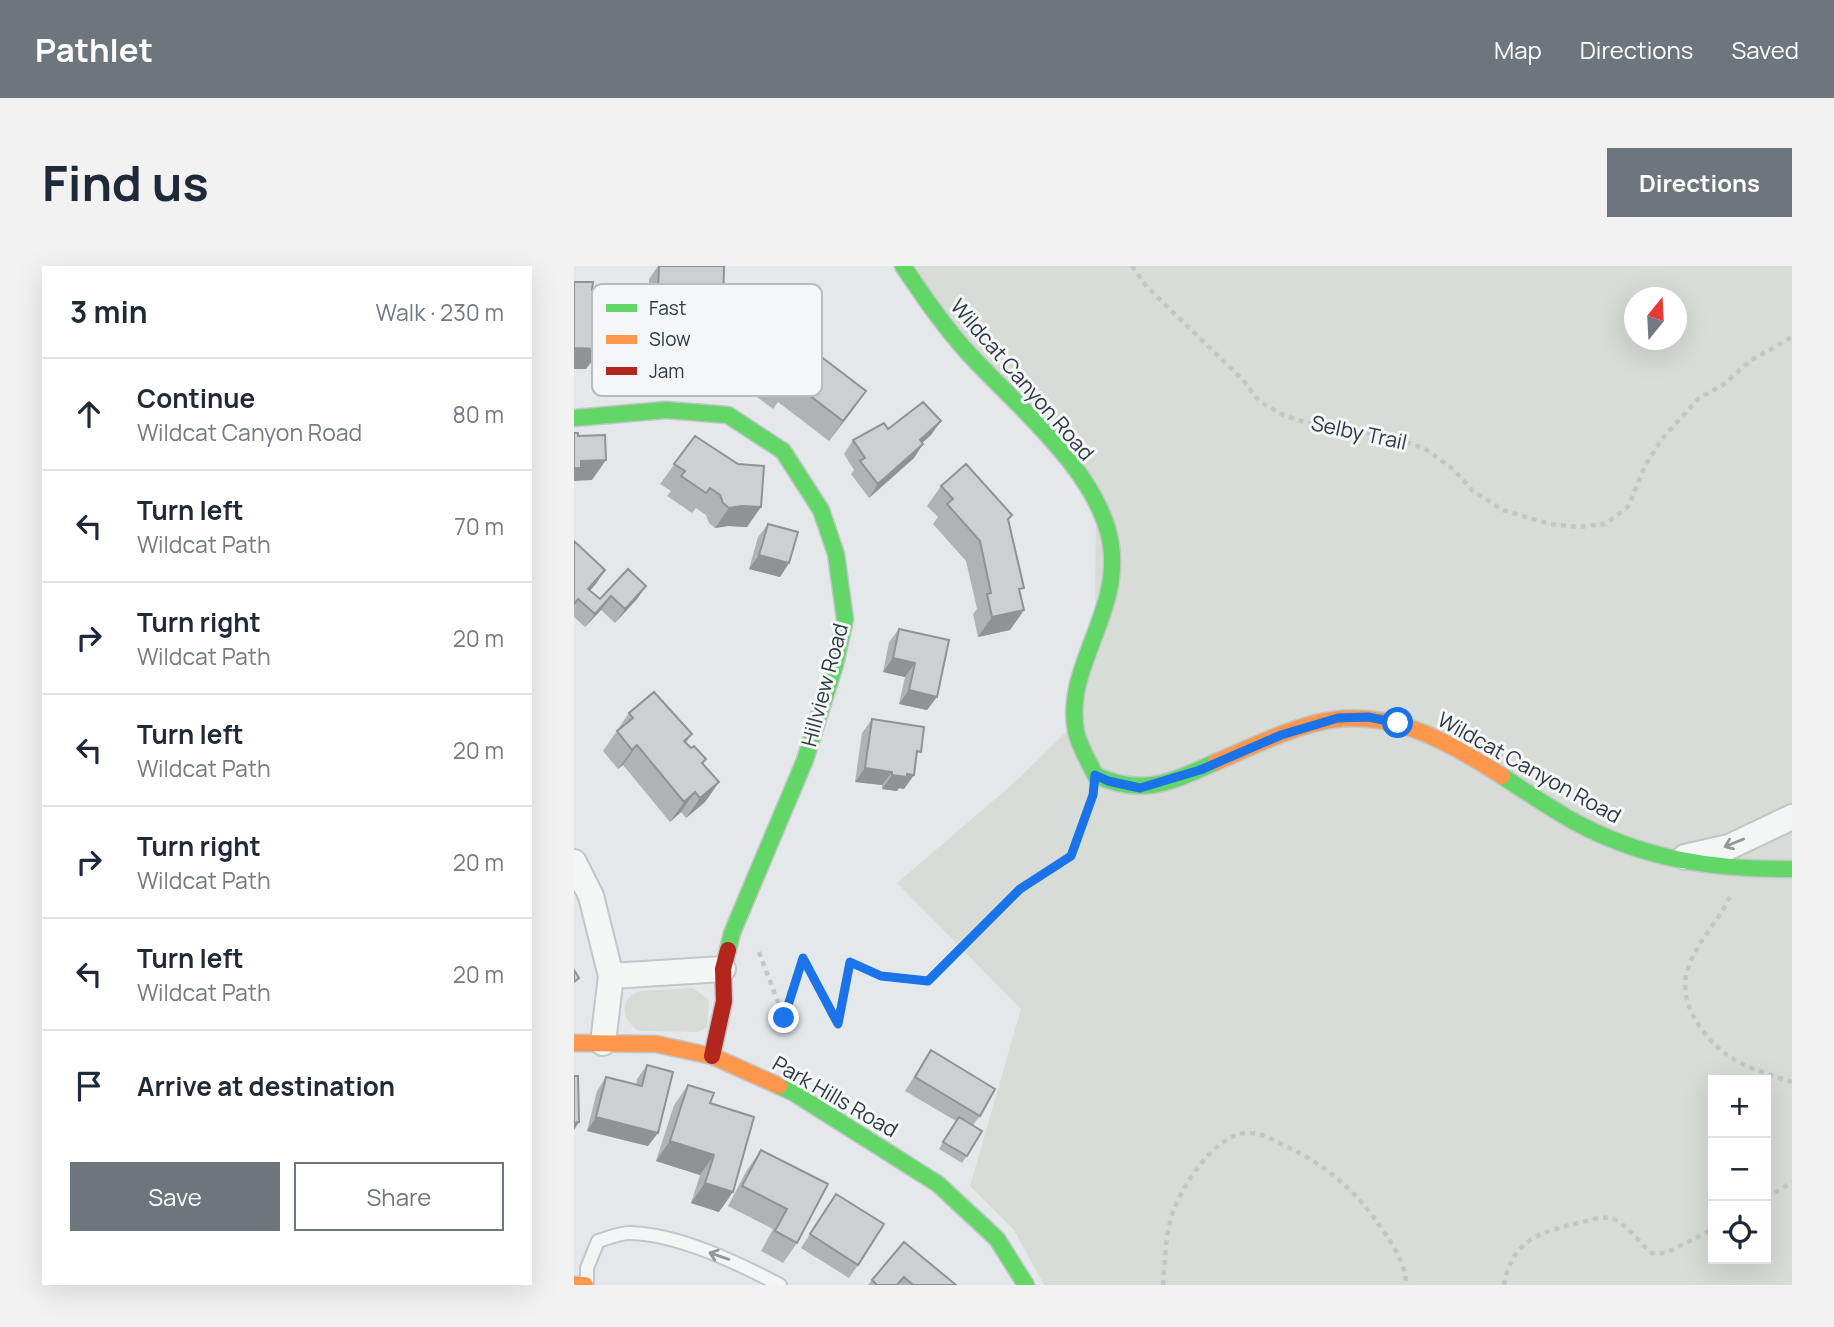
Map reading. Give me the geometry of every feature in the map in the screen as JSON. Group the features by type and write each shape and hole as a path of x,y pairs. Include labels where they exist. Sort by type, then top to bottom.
{"street":[{"name":"Wildcat Canyon Road","path":"902,266 933,311 968,353 1071,463 1096,501 1111,542 1110,588 1099,626 1080,673 1075,703 1076,731 1095,775 1108,781 1140,788 1200,770 1281,735 1338,718 1368,717 1398,723 1436,738 1599,835 1673,860 1743,870 1792,869"},
{"name":"Hillview Road","path":"574,418 666,410 728,415 783,452 821,510 836,554 845,619 835,665 805,760 732,933 723,969 723,1002 712,1056"},
{"path":"1673,860 1728,846 1792,817"},
{"path":"574,862 591,895 611,976 603,1043"},
{"path":"611,976 723,969"},
{"name":"Park Hills Road","path":"574,1043 656,1044 712,1056 794,1093 938,1184 997,1239 1026,1285"},
{"path":"574,1285 586,1285"}],"lane":[{"path":"586,1285 587,1268 598,1241 628,1233 674,1241 739,1263 780,1285"}],"path":[{"name":"Selby Trail","path":"1132,266 1147,287 1242,380 1259,401 1283,415 1313,425 1382,435 1424,448 1453,469 1473,491 1503,510 1550,524 1578,527 1605,524 1628,507 1645,466 1661,440 1699,398 1723,385 1750,361 1792,337"},
{"path":"752,962 759,952 784,1018 803,958 838,1024 850,962 881,976 928,981 1020,889 1071,856 1093,795 1095,775"},
{"path":"1743,870 1725,908 1698,949 1687,972 1685,990 1690,1010 1713,1042 1729,1056 1792,1082"},
{"path":"1163,1285 1168,1234 1174,1211 1185,1189 1219,1143 1244,1133 1258,1133 1297,1151 1338,1177 1350,1188 1366,1205 1400,1257 1406,1285"},
{"path":"1771,1195 1792,1182"},
{"path":"1504,1285 1512,1258 1533,1236 1598,1218 1607,1216 1620,1222 1652,1254 1666,1253 1708,1232"}],"shaded area":[{"path":"903,266 1792,266 1792,1285 1044,1285 1014,1230 970,1186 1021,1009 897,883 1016,781 1069,729 1095,637 1096,500"},
{"path":"693,988 709,1000 707,1027 698,1032 639,1031 625,1015 628,999 640,991"}],"building":[{"path":"659,266 724,266 724,284 658,284"},
{"path":"574,282 593,282 592,349 574,348"},
{"path":"822,357 866,391 843,421 810,396 822,396"},
{"path":"923,402 941,421 920,440 923,444 878,484 860,461 865,458 853,440 884,423 888,429"},
{"path":"574,433 578,433 578,436 605,435 606,460 581,461 581,468 574,468"},
{"path":"695,436 738,464 764,466 761,507 729,508 720,495 710,488 706,493 681,476 685,471 674,464"},
{"path":"966,464 1012,515 1008,519 1024,588 1019,589 1024,610 992,617 987,594 991,593 980,541 947,504 953,499 941,486"},
{"path":"768,524 798,532 789,563 759,555"},
{"path":"574,541 605,570 588,589 600,599 628,569 646,586 625,609 611,596 595,614 578,599 574,604"},
{"path":"899,629 949,640 937,697 909,690 915,663 893,658"},
{"path":"654,692 692,734 684,741 691,748 694,746 706,759 702,763 719,782 700,798 695,792 684,802 637,745 632,750 617,731 633,718 629,713"},
{"path":"872,719 924,727 921,752 917,751 914,775 892,775 892,772 865,768"},
{"path":"931,1050 995,1089 980,1116 915,1077"},
{"path":"647,1065 673,1072 658,1133 596,1117 606,1077 642,1086"},
{"path":"574,1076 578,1076 579,1122 574,1123"},
{"path":"688,1085 714,1093 710,1103 754,1117 733,1192 705,1183 714,1155 670,1141"},
{"path":"959,1117 982,1131 967,1156 943,1142"},
{"path":"761,1150 828,1184 797,1243 775,1231 787,1209 742,1186"},
{"path":"836,1194 884,1224 858,1265 810,1234"},
{"path":"904,1242 956,1285 913,1285 904,1277 897,1285 877,1285 872,1280"}],"traffic: fast":[{"path":"903,266 961,345 1033,419 1074,467 1104,519 1111,545 1112,570 1108,594 1084,663 1074,708 1077,737 1095,775 1112,782 1143,786 1171,781 1216,762"},
{"path":"574,418 666,410 728,415 783,451 821,510 836,554 845,619 835,665 805,760 732,933 728,950"},
{"path":"1502,776 1575,822 1627,845 1680,860 1707,864 1792,869"},
{"path":"779,1086 938,1184 997,1239 1026,1285"}],"traffic: slow":[{"path":"1216,762 1316,723 1366,719 1414,729 1459,750 1502,776"},
{"path":"574,1043 656,1044 712,1056 779,1086"},
{"path":"574,1285 585,1285"}],"traffic: jam":[{"path":"712,1056 724,1001 723,969 728,950"}],"route":[{"path":"784,1018 803,958 838,1024 850,962 881,976 928,981 1020,889 1071,856 1093,795 1095,775 1108,781 1140,788 1200,770 1281,735 1338,718 1368,717 1398,723"}]}
